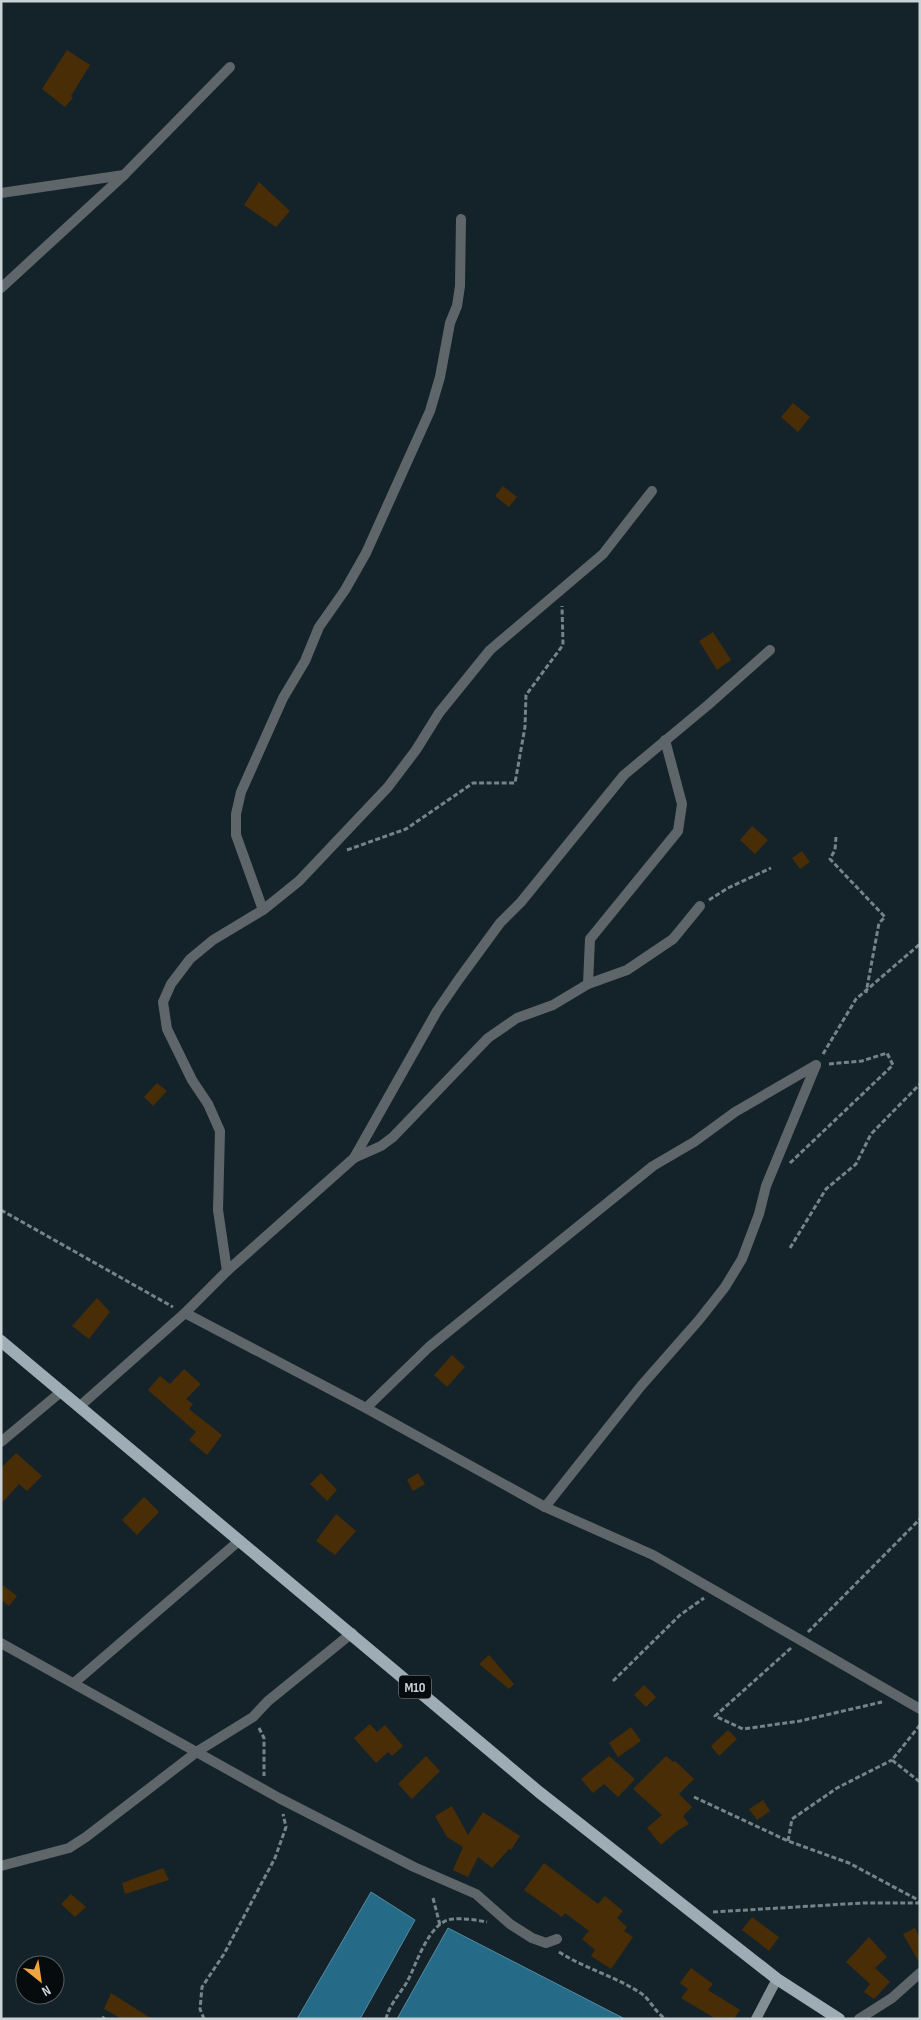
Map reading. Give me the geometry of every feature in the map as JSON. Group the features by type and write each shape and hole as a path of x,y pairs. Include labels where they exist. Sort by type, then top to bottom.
{"main road":[{"name":"M10","path":"1,1342 80,1406 540,1792 692,1914 777,1979 839,2019"},
{"path":"756,2019 777,1979"}],"street":[{"path":"1,288 124,175 230,66"},
{"path":"1,193 124,175"},
{"path":"263,910 236,836 236,814 241,792 283,698 305,661 320,627 345,590 366,553 430,411 440,377 450,323 457,306 460,286 461,219"},
{"path":"227,1271 218,1210 220,1131 208,1104 192,1080 167,1029 163,1002 171,984 190,959 213,940 263,910 299,881 388,787 416,750 439,713 490,650 603,554 652,491"},
{"path":"354,1158 438,1011 500,923 521,902 624,775 770,650"},
{"path":"588,984 590,939 678,831 682,804 665,740"},
{"path":"80,1406 185,1313 227,1271 354,1158 381,1146 393,1137 488,1038 517,1018 553,1004 588,984 627,970 673,939 700,906"},
{"path":"366,1408 429,1347 653,1166 694,1142 735,1112 816,1065"},
{"path":"545,1507 640,1386 700,1320 742,1259 759,1214 766,1186 816,1065"},
{"path":"185,1313 366,1408 545,1507 652,1555 920,1710"},
{"path":"1,1442 62,1391"},
{"path":"74,1683 240,1540"},
{"path":"1,1866 69,1848 198,1751 253,1717 268,1701 352,1634"},
{"path":"1,1643 198,1751 270,1793 414,1866 476,1894 510,1924 546,1944 557,1939"},
{"path":"859,2019 892,1998 920,1973"}],"path":[{"path":"345,850 406,829 473,783 515,783 525,727 526,695 563,645 561,589"},
{"path":"836,837 835,850 830,859 885,917 879,923 866,993"},
{"path":"700,906 728,888 770,868"},
{"path":"816,1065 856,1000 920,944"},
{"path":"787,1166 893,1065 887,1053 862,1062 816,1065"},
{"path":"790,1248 826,1189 856,1164 871,1134 920,1084"},
{"path":"1,1210 185,1313"},
{"path":"900,1698 800,1721 743,1729 715,1716 800,1640 920,1519"},
{"path":"613,1681 680,1615 715,1590"},
{"path":"204,2019 200,2009 202,1987 224,1954 283,1840 286,1827 282,1809 270,1793 263,1774 264,1738 253,1717"},
{"path":"788,1842 792,1819 837,1788 892,1760 920,1725"},
{"path":"892,1760 920,1782"},
{"path":"694,1797 788,1842 849,1863 920,1902"},
{"path":"433,1898 440,1926"},
{"path":"692,1914 833,1904 920,1902"},
{"path":"386,2019 398,1994 407,1982 420,1951 440,1926 451,1919 510,1924"},
{"path":"546,1944 576,1964 638,1991 647,1998 653,2009 666,2019"}],"water":[{"path":"371,1892 415,1920 360,2019 297,2019"},
{"path":"448,1928 625,2019 397,2019"}],"building":[{"path":"67,50 90,65 71,96 73,98 65,107 42,89"},
{"path":"259,182 290,211 276,227 244,205"},
{"path":"793,403 810,417 798,432 781,417"},
{"path":"503,486 517,497 509,507 495,496"},
{"path":"713,632 731,660 717,670 699,641"},
{"path":"752,826 768,840 755,854 740,840"},
{"path":"802,851 810,862 800,869 792,858"},
{"path":"157,1083 167,1091 153,1106 144,1097"},
{"path":"97,1298 110,1312 89,1339 72,1326"},
{"path":"452,1355 465,1367 447,1387 434,1375"},
{"path":"184,1369 201,1384 186,1399 193,1404 189,1409 222,1435 207,1455 189,1440 196,1432 148,1390 160,1376 170,1384"},
{"path":"16,1453 42,1476 27,1491 19,1484 1,1504 1,1468"},
{"path":"321,1473 337,1490 327,1501 310,1484"},
{"path":"418,1473 425,1484 413,1491 407,1480"},
{"path":"144,1497 159,1512 137,1535 122,1520"},
{"path":"336,1514 356,1531 335,1555 316,1541"},
{"path":"1,1584 17,1596 9,1606 1,1600"},
{"path":"489,1655 514,1684 509,1689 479,1664"},
{"path":"644,1685 656,1697 646,1707 634,1695"},
{"path":"370,1724 377,1732 385,1725 403,1746 392,1756 388,1752 376,1763 354,1738"},
{"path":"631,1727 641,1741 618,1757 609,1743"},
{"path":"728,1730 737,1739 719,1756 711,1746"},
{"path":"426,1756 440,1771 412,1799 398,1784"},
{"path":"609,1756 635,1779 618,1797 604,1784 593,1793 581,1779"},
{"path":"666,1756 673,1762 675,1761 694,1779 679,1794 692,1807 683,1816 689,1824 677,1831 661,1845 647,1828 662,1815 633,1789"},
{"path":"763,1800 770,1811 757,1820 749,1809"},
{"path":"452,1806 468,1835 483,1812 520,1836 511,1850 509,1849 492,1868 478,1857 468,1877 453,1870 463,1847 447,1837 435,1816"},
{"path":"544,1863 598,1904 605,1896 623,1911 617,1918 627,1927 624,1931 633,1937 611,1969 591,1956 595,1950 582,1939 589,1931 565,1913 562,1917 524,1890"},
{"path":"163,1868 169,1880 125,1894 122,1883"},
{"path":"71,1894 86,1907 75,1917 61,1904"},
{"path":"752,1917 779,1937 769,1951 742,1930"},
{"path":"915,1928 920,1938 920,1964 903,1934"},
{"path":"869,1937 887,1957 875,1968 890,1982 874,1999 864,1992 870,1984 846,1962"},
{"path":"691,1968 713,1984 708,1990 740,2010 734,2019 716,2019 681,1998 688,1989 680,1983"},
{"path":"111,1993 152,2019 122,2019 104,2009"}]}
